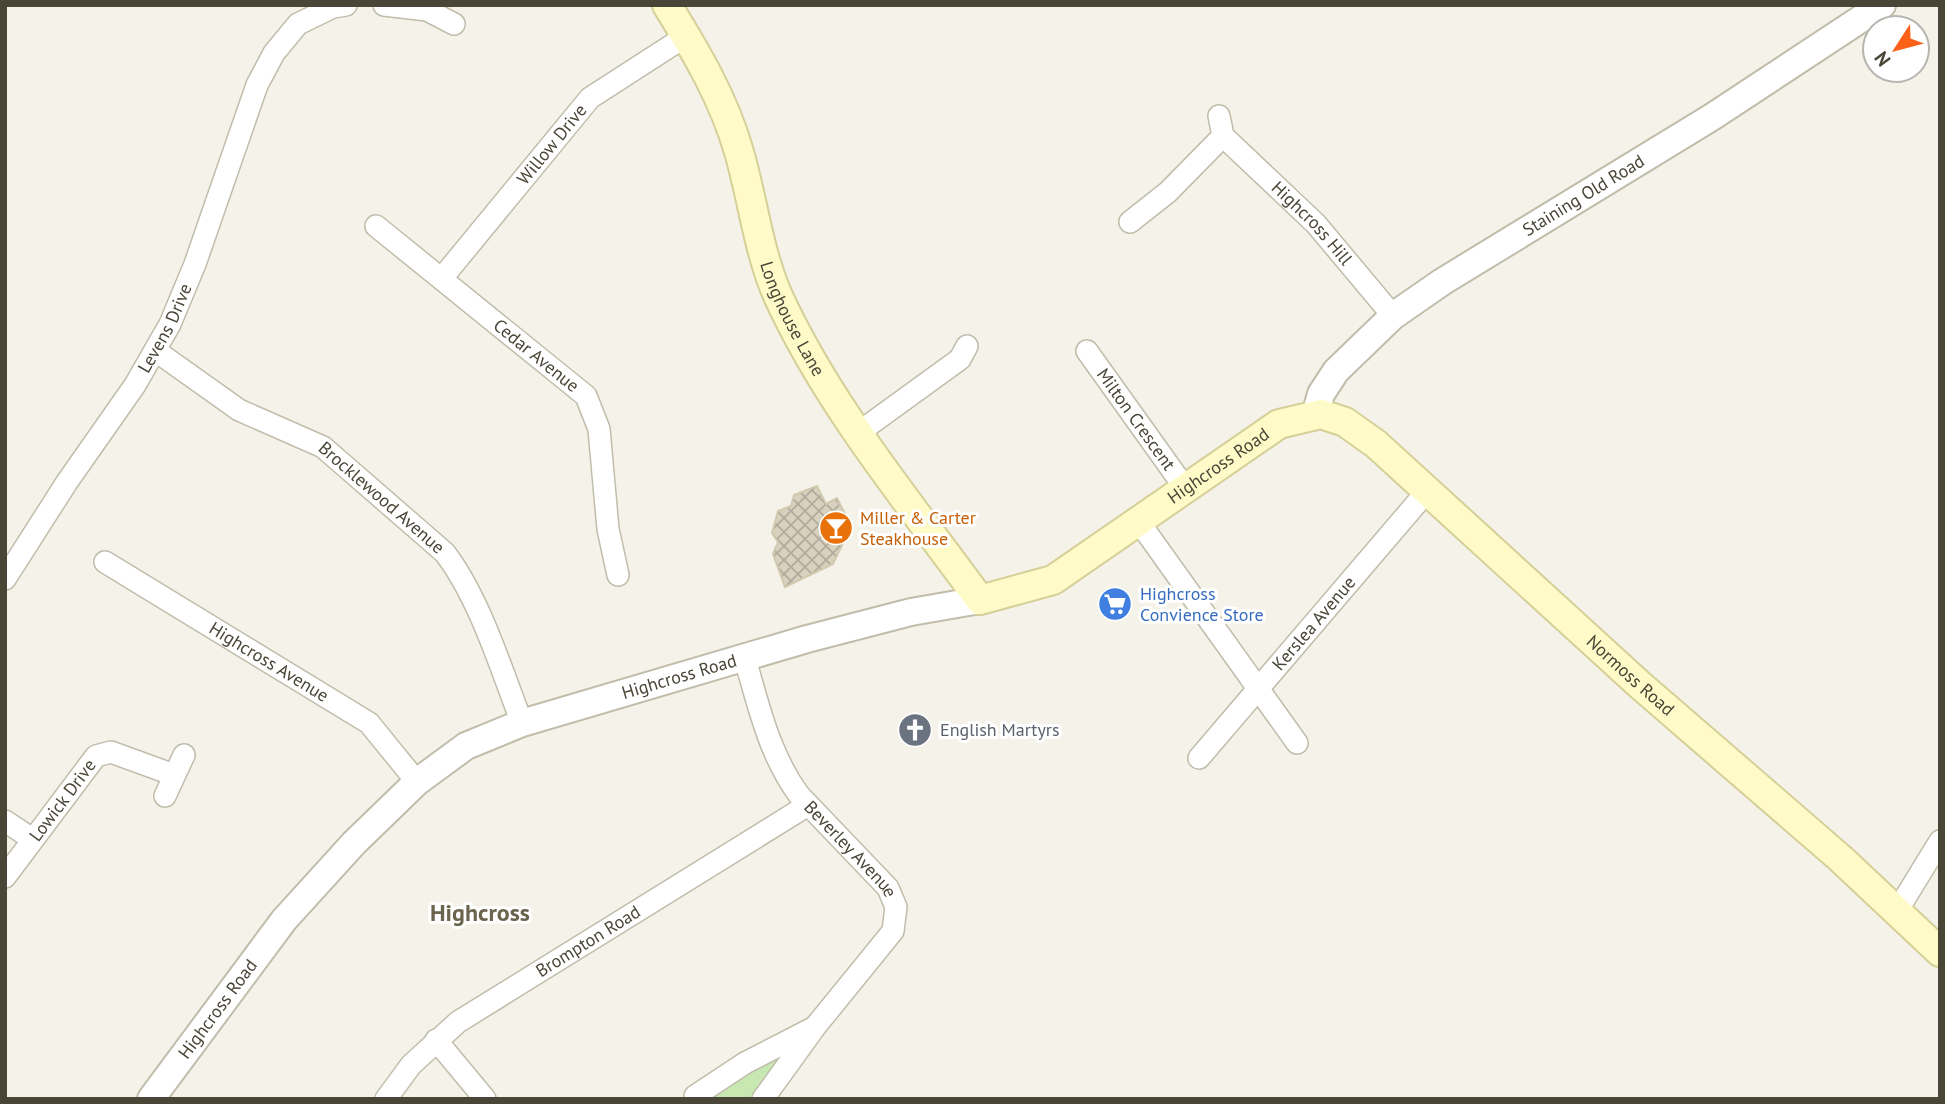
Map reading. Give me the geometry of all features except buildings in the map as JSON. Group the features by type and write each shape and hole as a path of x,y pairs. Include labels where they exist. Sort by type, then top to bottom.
{"main road":[{"name":"Longhouse Lane","path":"667,5 725,111 742,164 765,260 777,294 810,355 858,433 980,600"},
{"name":"Highcross Road","path":"980,600 1053,580 1279,424 1315,415"},
{"name":"Normoss Road","path":"1315,415 1332,417 1359,430 1429,490 1640,685 1787,811 1940,952"}],"street":[{"name":"Levens Drive","path":"5,579 156,351 187,284 257,85 274,53 298,24 346,5"},
{"path":"384,5 427,10 454,24"},
{"name":"Staining Old Road","path":"1315,415 1321,394 1336,371 1393,316 1442,282 1713,117 1882,5"},
{"name":"Willow Drive","path":"442,278 590,98 686,36"},
{"name":"Highcross Hill","path":"1130,222 1168,192 1221,126 1316,225 1393,316"},
{"name":"Cedar Avenue","path":"376,226 586,396 599,429 608,529 618,575"},
{"path":"858,433 960,359 967,346"},
{"name":"Brocklewood Avenue","path":"156,351 239,410 323,447 444,553 453,564 487,635 522,723"},
{"name":"Milton Crescent","path":"1087,351 1185,488"},
{"name":"Kerslea Avenue","path":"1199,758 1429,490"},
{"path":"1139,522 1257,691 1297,743"},
{"name":"Highcross Avenue","path":"105,562 369,723 417,782"},
{"name":"Highcross Road","path":"151,1099 284,920 354,843 417,782 466,746 522,723 745,659 911,612 980,600"},
{"name":"Beverley Avenue","path":"745,659 773,752 786,778 808,805 888,888 896,907 893,931 815,1027 763,1099"},
{"name":"Lowick Drive","path":"5,877 96,756 111,752 174,775"},
{"path":"165,796 184,755"},
{"name":"Brompton Road","path":"386,1099 411,1065 436,1040 470,1015 808,805"},
{"path":"5,821 32,839"},
{"path":"1897,911 1940,841"},
{"name":"Beverley Avenue","path":"694,1098 787,1039 815,1027"},
{"path":"436,1040 485,1099"}],"green space":[{"path":"815,1027 763,1099 697,1099"}],"place":[{"name":"Miller & Carter Steakhouse","path":"836,528"},
{"name":"Highcross Convience Store","path":"1115,604"},
{"name":"English Martyrs","path":"915,730"}],"district":[{"name":"Highcross","path":"480,913"}]}
